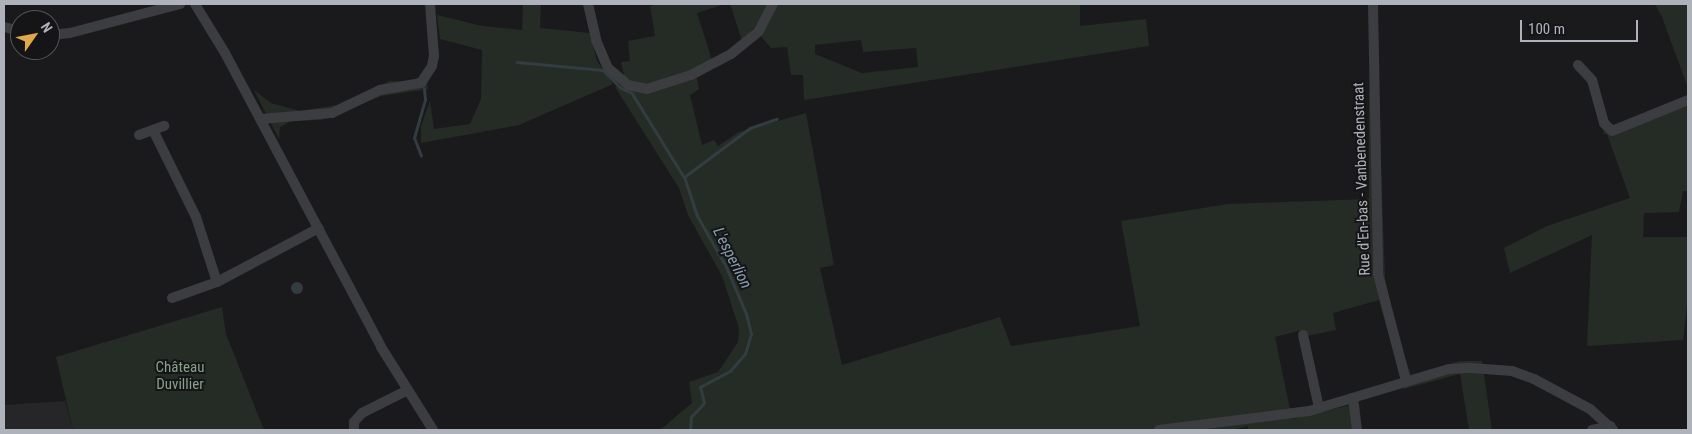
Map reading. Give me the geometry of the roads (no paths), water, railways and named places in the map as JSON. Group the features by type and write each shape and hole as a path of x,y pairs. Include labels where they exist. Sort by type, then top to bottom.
{"street":[{"path":"60,34 180,4"},
{"path":"195,4 261,119 406,391 433,430"},
{"path":"261,119 332,113 380,90 421,83 428,76 434,56 430,4"},
{"path":"588,4 596,40 608,68 628,85 647,89 691,75 731,54 759,31 773,4"},
{"name":"Rue d'En-bas - Vanbenedenstraat","path":"1373,4 1378,274 1406,381"},
{"path":"1578,65 1592,80 1604,123 1612,131 1688,100"},
{"path":"140,135 164,126"},
{"path":"153,130 196,217 217,282"},
{"path":"172,298 217,282 318,228"},
{"path":"1303,335 1319,408"},
{"path":"1159,430 1319,408 1449,369 1491,368 1512,371 1534,378 1590,409 1612,428"},
{"path":"354,430 354,422 362,413 406,391"},
{"path":"1353,398 1357,430"},
{"path":"1592,430 1612,428"}],"waterway":[{"path":"517,62 603,70 621,88 632,93 684,177"},
{"path":"421,156 414,138 425,100 424,89"},
{"name":"L'esperlion","path":"690,430 691,417 704,403 700,387 730,371 745,354 751,334 746,314 726,267 697,216 684,177 750,128 776,119"}],"park label":[{"name":"Château Duvillier","path":"180,376"}]}
